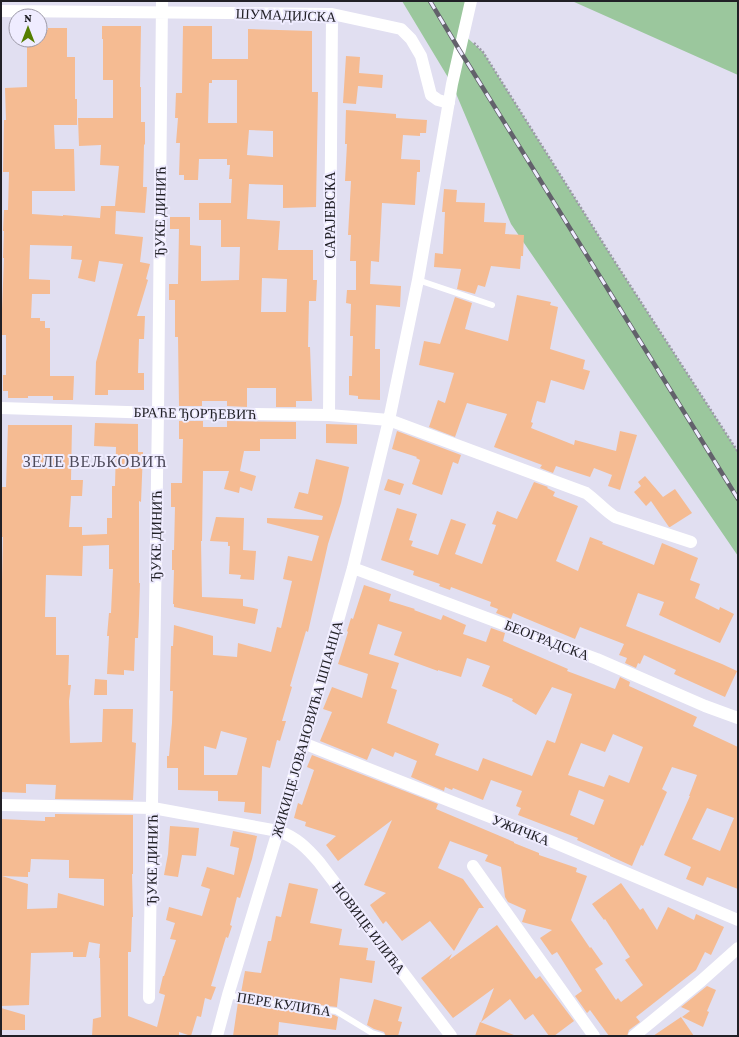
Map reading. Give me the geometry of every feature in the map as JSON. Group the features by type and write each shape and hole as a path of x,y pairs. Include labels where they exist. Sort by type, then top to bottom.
{"street":[{"name":"ЖИКИЦЕ ЈОВАНОВИЋА ШПАНЦА","path":"217,1036 278,831 353,568 389,420 418,280 449,103 471,1"},
{"name":"ШУМАДИЈСКА","path":"1,11 76,7 162,7 332,14 401,30 411,39 422,56 431,95 438,100 449,103"},
{"name":"ЂУКЕ ДИНИЋ","path":"149,998 153,808 162,7"},
{"name":"САРАЈЕВСКА","path":"329,415 332,14"},
{"name":"БРАЋЕ ЂОРЂЕВИЋ","path":"1,408 158,413 329,415 389,420"},
{"path":"389,420 586,493 604,510 615,517 691,542"},
{"name":"БЕОГРАДСКА","path":"353,568 597,659 705,706 738,718"},
{"name":"УЖИЧКА","path":"303,743 541,838 738,920"},
{"name":"НОВИЦЕ ИЛИЋА","path":"1,805 153,808 278,831 287,834 298,840 319,862 450,1036"},
{"path":"474,866 594,1036"},
{"path":"634,1036 701,981 738,948"}],"lane":[{"path":"418,280 492,305"},
{"name":"ПЕРЕ КУЛИЋА","path":"228,995 267,1002 336,1011 372,1033 382,1036"}],"path":[{"path":"463,34 483,52 615,262 738,452"}],"green space":[{"path":"402,1 471,1 463,34 483,52 615,262 738,452 738,556 511,224 452,84"},
{"path":"572,1 738,1 738,75"}],"building":[{"path":"102,26 141,26 141,122 145,122 143,187 147,187 145,213 116,211 115,234 143,237 140,262 150,264 146,279 148,280 137,316 145,316 144,339 139,339 138,373 144,373 144,390 108,390 108,395 95,395 96,362 123,264 99,261 95,282 78,278 82,260 71,259 72,246 30,245 29,279 50,280 50,294 32,294 31,318 40,318 40,321 45,321 45,328 50,328 50,376 74,376 73,400 53,400 53,396 8,398 8,391 3,391 3,375 6,375 6,335 1,335 4,210 8,210 9,172 3,172 4,120 6,120 5,88 27,87 27,48 48,48 48,28 67,28 67,57 75,57 75,99 77,99 77,125 54,125 55,149 74,149 75,191 32,191 32,214 100,218 101,206 115,206 119,166 100,165 101,145 79,146 78,118 113,118 113,80 103,80"},
{"path":"183,26 212,26 212,59 248,59 248,29 312,31 312,92 318,92 316,207 283,208 283,185 249,184 247,219 280,221 278,250 313,250 313,280 317,280 316,301 309,301 308,347 310,347 312,401 296,401 296,407 276,407 276,388 247,388 247,407 227,406 227,401 202,401 202,406 179,406 178,337 175,337 175,300 169,300 169,284 178,284 179,229 170,229 170,217 190,217 190,245 201,246 201,281 239,280 240,247 221,247 221,220 199,220 199,203 231,203 232,179 229,179 230,165 227,165 227,159 199,159 198,180 184,180 184,175 179,175 180,143 176,143 178,118 175,118 176,93 182,93","holes":["212,80 237,80 237,123 208,123 209,83 212,83","249,130 273,131 273,157 247,155","262,278 287,279 286,312 261,312"]},
{"path":"346,56 360,57 359,73 383,75 382,88 358,86 356,104 343,103"},
{"path":"346,110 396,114 396,118 427,120 426,133 420,133 420,136 403,135 401,159 420,160 420,172 417,172 415,205 382,203 379,262 371,261 370,284 401,286 400,307 376,305 375,349 380,349 380,400 358,399 358,396 349,395 349,376 352,376 353,336 350,336 351,304 346,303 347,290 356,290 356,261 350,261 351,235 348,235 351,181 345,181 347,144 345,144"},
{"path":"444,189 457,190 456,202 485,203 484,222 506,223 505,234 524,235 523,256 521,256 520,269 491,266 485,287 478,285 475,294 457,289 461,269 434,267 435,253 443,254 445,212 442,212"},
{"path":"517,295 551,302 550,305 558,307 550,349 585,360 583,369 590,371 584,390 551,380 545,403 537,401 531,422 533,423 531,428 574,445 575,440 616,451 620,431 637,435 620,490 608,486 612,475 594,468 590,477 556,466 553,473 540,468 542,465 494,447 507,414 467,403 455,437 429,427 438,400 445,403 454,373 419,365 424,341 440,344 455,297 472,303 465,329 508,341"},
{"path":"179,421 203,421 203,427 227,427 227,421 296,422 296,439 260,439 260,451 244,451 240,471 256,476 252,491 240,487 239,493 224,489 229,471 203,471 201,541 202,597 243,599 243,606 258,609 255,624 174,607 174,570 172,570 172,550 174,550 175,507 171,507 171,483 182,483 183,439 179,439"},
{"path":"95,423 138,424 138,452 143,452 141,502 139,501 139,615 138,638 135,638 134,671 124,670 124,675 107,674 109,636 107,636 109,613 111,613 113,569 109,569 109,545 83,546 82,576 46,575 45,617 56,617 56,655 69,655 68,685 71,685 69,701 70,743 102,742 103,709 133,709 132,742 136,743 133,800 55,799 56,785 26,784 26,793 1,792 1,580 3,537 1,537 1,487 6,487 8,425 72,425 71,480 83,480 82,496 71,496 69,527 82,527 82,535 107,534 107,518 112,518 112,486 115,486 116,447 94,446"},
{"path":"326,424 357,425 357,444 326,443"},
{"path":"397,431 461,455 458,464 453,462 442,495 412,484 420,460 416,458 417,457 392,449"},
{"path":"316,459 349,467 341,503 328,544 308,632 306,631 290,686 292,687 282,721 286,721 280,741 277,740 270,768 262,766 261,814 244,812 245,802 218,801 218,791 178,790 178,768 167,768 167,756 169,756 172,723 173,691 170,691 171,646 173,646 174,625 213,636 213,655 237,657 238,643 271,652 277,627 281,628 292,581 283,579 288,556 312,561 319,536 267,523 267,518 322,520 323,516 294,508 299,492 308,494","holes":["221,731 247,738 237,775 204,775 204,746 216,749"]},
{"path":"645,476 663,497 675,489 692,513 669,527 651,501 646,506 634,492 641,486 638,482"},
{"path":"388,479 404,484 400,495 384,490"},
{"path":"534,482 548,487 547,488 555,492 553,496 578,506 556,561 578,571 590,537 603,542 602,544 654,565 662,543 698,558 690,580 700,584 695,598 719,610 720,607 734,614 720,643 659,615 664,602 638,593 626,626 737,671 725,697 674,674 676,670 644,655 640,664 638,663 636,668 625,663 627,658 619,655 624,644 580,627 575,639 513,613 511,619 496,613 498,609 490,606 491,602 451,587 450,590 439,586 440,584 413,575 414,571 381,560 397,508 417,514 409,540 413,541 411,546 438,555 451,519 466,524 455,554 482,564 496,525 492,524 497,511 517,519"},
{"path":"216,517 244,518 243,550 256,551 254,580 240,579 241,575 229,574 230,546 228,546 228,542 210,541"},
{"path":"364,585 391,594 389,601 415,609 414,610 441,620 443,615 466,625 463,634 486,642 491,628 505,633 503,641 568,669 567,671 615,689 620,677 630,682 629,686 697,717 693,726 738,747 738,889 707,877 703,886 686,879 691,867 664,855 690,796 697,775 672,767 662,789 667,792 643,846 641,845 632,866 577,840 578,838 518,815 521,808 516,806 522,791 491,780 483,800 453,788 452,790 445,787 444,791 411,777 417,761 395,752 393,757 372,748 367,760 320,741 332,712 323,709 332,687 362,698 368,674 338,664 351,618 353,619","holes":["378,624 402,632 394,655 438,671 461,677 467,658 490,666 482,686 513,699 512,701 536,715 552,687 572,694 555,743 547,740 532,776 483,758 478,771 435,755 439,744 387,723 397,690 391,688 399,663 369,654","613,734 643,747 629,783 609,775 604,787 568,775 581,743 605,752","579,790 604,800 594,825 570,815","707,808 734,818 720,851 692,839"]},
{"path":"95,679 107,680 107,695 94,695"},
{"path":"312,755 438,804 436,809 539,853 539,855 577,868 576,872 587,876 571,920 603,964 595,969 616,1000 618,998 621,1002 643,985 625,960 630,957 605,919 604,920 592,904 621,883 640,910 643,908 657,930 668,907 694,920 696,914 724,927 711,955 705,952 696,970 636,1017 640,1022 629,1030 627,1036 609,1036 590,1010 587,1013 575,996 582,991 557,952 552,955 540,938 552,930 522,922 526,910 508,902 505,897 501,867 485,861 488,855 450,841 438,868 463,879 484,908 479,908 454,951 430,921 402,941 386,921 383,924 370,905 386,893 364,885 392,820 338,861 326,845 336,836 305,826 306,822 294,818 298,803 302,805 314,770 307,767"},
{"path":"55,814 133,815 133,917 131,952 128,952 128,1016 157,1027 165,995 159,993 163,976 176,940 170,939 175,923 166,920 169,907 202,916 210,889 201,886 207,867 234,875 239,848 230,846 233,831 257,836 252,859 240,898 237,897 230,925 232,926 228,938 226,937 211,986 216,987 211,1000 205,998 201,1017 197,1016 191,1036 179,1032 179,1036 92,1036 93,1019 101,1017 100,944 89,942 86,957 73,957 73,952 31,953 29,1005 1,1006 1,819 45,821 45,817 55,817","holes":["31,859 69,860 69,878 104,879 104,906 58,893 57,908 27,909 28,884 2,876 28,877"]},
{"path":"170,826 199,828 196,856 182,855 178,877 164,875 168,854"},
{"path":"289,883 318,889 310,923 342,929 339,945 368,948 366,960 375,961 372,983 340,978 337,1007 268,999 241,993 245,971 261,973 268,941 271,941 276,916 281,917"},
{"path":"497,925 536,979 540,976 574,1021 554,1036 549,1036 533,1014 525,1020 510,999 481,1022 494,988 453,1018 421,978 452,954 449,960"},
{"path":"707,986 716,990 707,1011 709,1012 703,1027 682,1017 690,1011 681,1007"},
{"path":"374,999 402,1007 398,1021 402,1022 398,1036 386,1036 384,1032 367,1025"},
{"path":"238,1002 334,1015 338,1017 336,1030 279,1022 278,1036 233,1036"},
{"path":"1,1008 25,1015 25,1030 1,1030"},
{"path":"681,1017 694,1036 653,1036"},
{"path":"480,1022 514,1035 514,1036 475,1036"}],"railway":[{"path":"430,1 738,499"}],"district":[{"name":"ЗЕЛЕ ВЕЉКОВИЋ","path":"95,461"}]}
